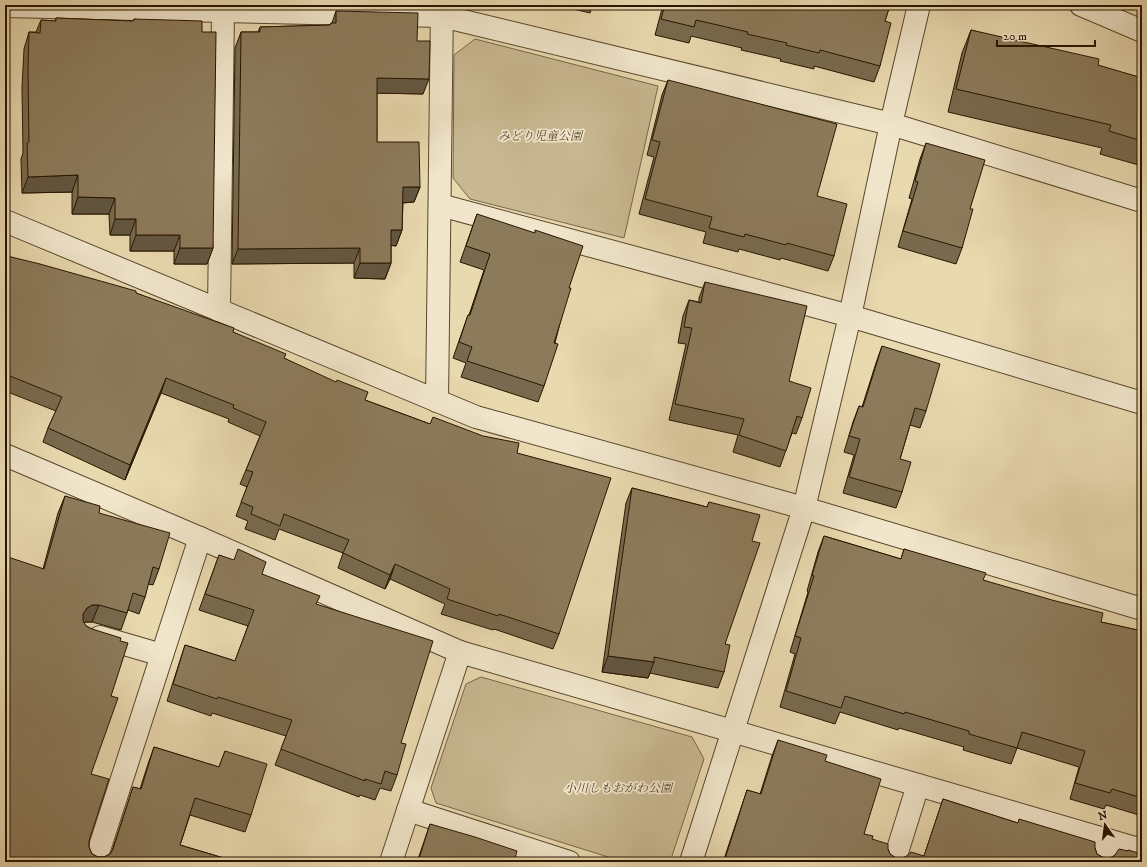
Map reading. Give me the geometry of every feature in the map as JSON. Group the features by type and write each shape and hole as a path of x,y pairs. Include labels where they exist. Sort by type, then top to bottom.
{"street":[{"path":"691,862 734,732 804,508 850,316 891,124 919,5"},
{"path":"1081,5 1109,11 1142,31"},
{"path":"5,6 223,11 442,11 891,124 1142,201"},
{"path":"219,310 223,11"},
{"path":"437,401 442,11"},
{"path":"440,205 850,316 1142,402"},
{"path":"5,221 476,417 804,508 1142,609"},
{"path":"5,455 200,538 460,652 1142,850"},
{"path":"95,862 200,538"},
{"path":"89,634 162,655"},
{"path":"391,862 460,652"},
{"path":"894,862 918,785"},
{"path":"408,810 536,857 569,862"},
{"path":"1101,862 1108,840"}],"green space":[{"name":"みどり児童公園","path":"475,39 658,86 624,238 470,199 453,178 454,55"},
{"name":"小川しもおがわ公園","path":"481,677 692,737 704,759 670,862 624,862 436,803 431,788 466,684"}],"building":[{"path":"665,5 890,5 885,21 891,23 880,66 820,50 819,53 786,45 787,43 747,34 748,32 696,20 694,27 661,19"},
{"path":"336,11 418,13 417,41 430,41 429,79 377,78 377,142 419,142 420,187 403,187 402,230 391,230 391,263 360,263 360,248 238,249 241,32 260,32 260,27 330,25 331,23 336,23"},
{"path":"56,18 133,21 134,19 202,21 202,32 216,32 213,248 180,248 180,235 136,235 136,219 115,219 115,198 78,197 78,175 28,177 27,143 29,142 29,32 40,33 41,20 56,21"},
{"path":"971,30 1099,59 1098,65 1142,78 1142,141 1109,131 1111,125 956,89"},
{"path":"668,80 837,124 817,196 847,204 834,256 787,243 786,245 745,234 744,237 709,228 712,217 645,199 660,142 652,140"},
{"path":"926,143 985,160 970,209 973,209 962,248 903,231 918,182 915,181"},
{"path":"477,214 535,233 535,230 583,246 569,288 571,288 554,343 558,344 544,386 467,361 472,347 459,342 468,315 470,315 490,254 466,246"},
{"path":"7,256 136,291 136,293 234,328 233,332 286,354 284,358 336,382 337,380 368,392 365,400 430,424 433,417 483,436 519,443 517,453 611,478 559,634 447,599 450,589 395,564 390,575 343,553 349,540 284,514 280,526 251,514 253,507 241,502 253,472 246,470 266,422 233,408 234,405 166,378 130,465 48,428 62,397 5,374 5,263"},
{"path":"705,282 807,306 789,381 811,388 802,418 797,416 786,451 739,435 744,419 675,404 692,328 684,327 689,300 701,303"},
{"path":"882,346 940,364 926,411 915,408 900,459 911,462 902,492 849,477 860,439 849,436 859,406 863,407"},
{"path":"632,488 707,507 709,502 760,515 752,541 760,543 725,644 730,645 724,672 654,657 654,662 608,656"},
{"path":"65,496 100,506 99,513 170,533 159,569 153,567 145,597 133,593 127,613 99,605 92,605 87,608 83,614 83,621 86,626 121,638 120,641 128,643 111,696 118,698 91,774 109,779 89,841 89,847 92,854 98,857 104,857 110,854 113,849 133,787 141,789 154,747 219,767 225,751 267,764 251,815 195,798 180,845 237,862 5,862 5,556 44,569"},
{"path":"824,536 901,559 904,549 986,573 983,580 1103,613 1101,622 1142,631 1142,798 1112,789 1110,793 1075,783 1085,751 1022,732 1017,748 969,734 969,731 905,712 904,714 845,696 841,708 786,691 801,638 795,636 814,576 812,575"},
{"path":"238,549 266,562 262,574 320,596 316,604 433,641 401,743 406,744 397,775 385,771 381,784 365,779 365,781 281,749 292,720 218,697 217,699 173,684 185,645 235,661 254,610 205,594 219,555 234,560"},
{"path":"778,740 827,755 825,761 881,779 864,834 873,836 872,839 888,844 890,854 896,858 903,858 911,852 924,856 943,799 1018,823 1019,819 1095,842 1097,854 1104,858 1110,858 1115,855 1119,849 1142,854 1142,862 724,862 747,790 761,794"},
{"path":"430,824 517,851 515,858 530,862 418,862"}]}
